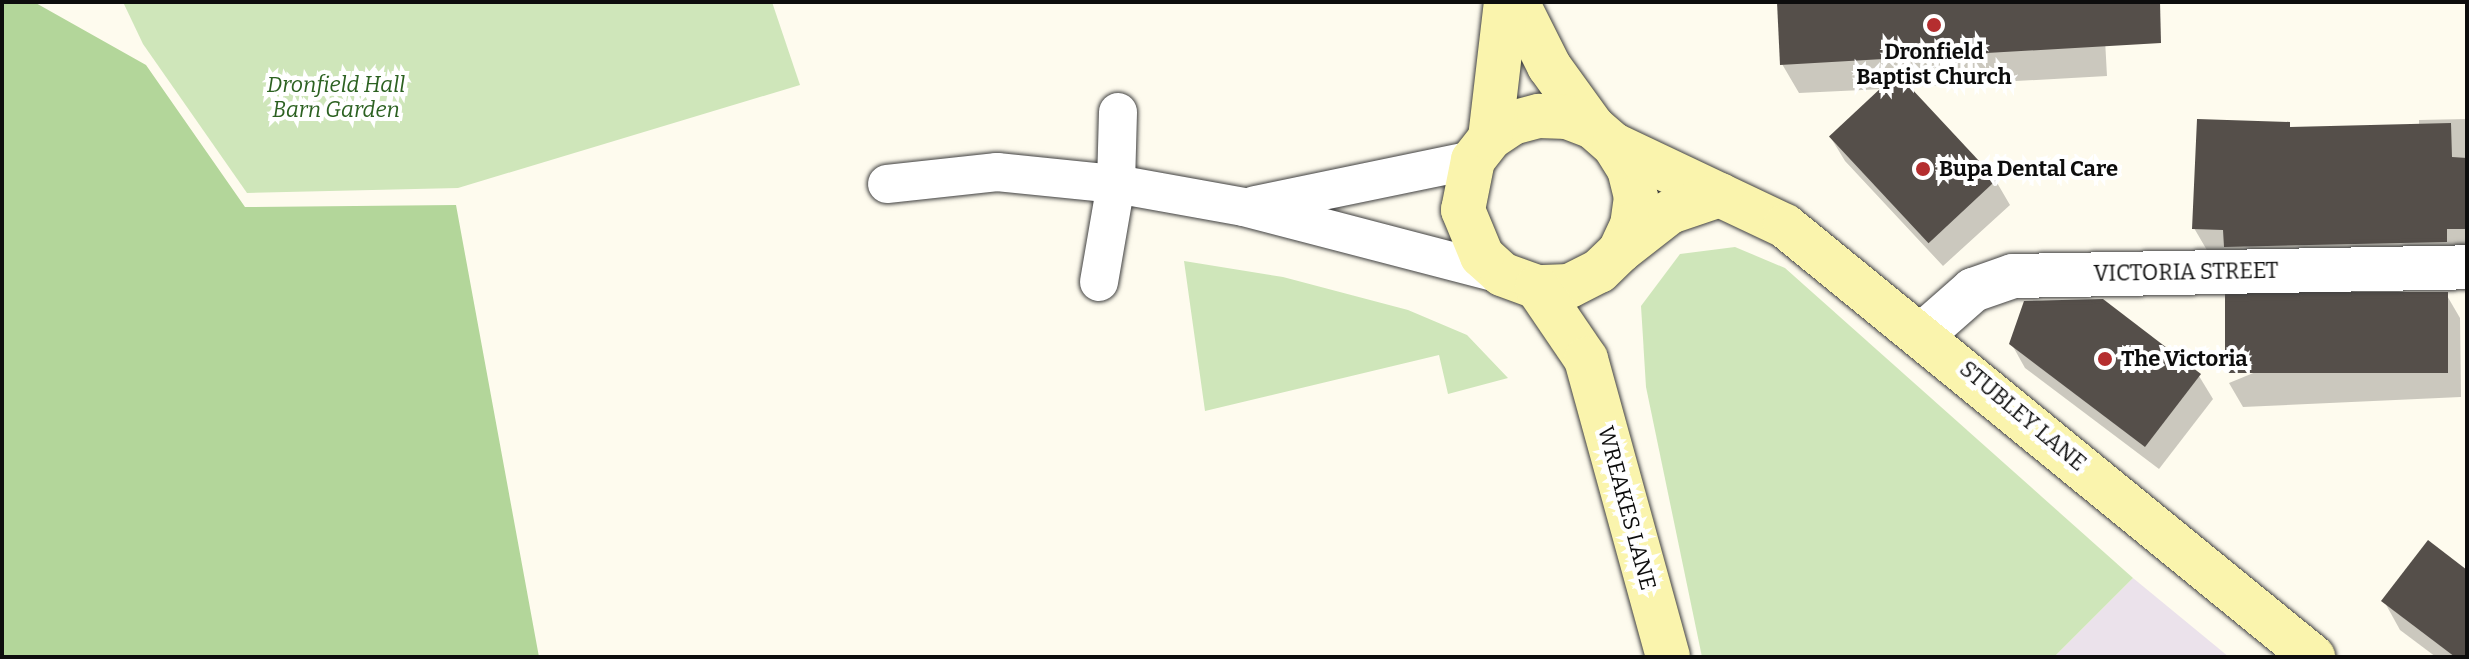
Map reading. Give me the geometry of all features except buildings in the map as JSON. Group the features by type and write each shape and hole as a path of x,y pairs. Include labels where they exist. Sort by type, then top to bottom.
{"street":[{"name":"WREAKES LANE","path":"1506,2 1481,149 1463,210 1482,256 1519,281 1586,359 1668,657"},
{"name":"WREAKES LANE","path":"1517,2 1549,66 1629,169 1636,197 1632,225 1609,261 1586,359"},
{"path":"1481,149 1512,123 1539,116 1567,117 1604,136"},
{"name":"STUBLEY LANE","path":"1604,136 1785,226 1923,334 2313,657"},
{"path":"1519,281 1569,286 1609,261 1670,212 1720,195"},
{"name":"VICTORIA STREET","path":"1923,334 1973,290 2013,276 2467,267"}],"lane":[{"path":"1099,282 1116,184 1118,112"},
{"path":"1244,207 1481,149"},
{"path":"887,184 997,172 1116,184 1244,207 1519,281"}],"shaded area":[{"path":"2133,578 2229,657 2054,657"}],"green space":[{"path":"2,2 34,2 146,65 245,207 456,205 539,657 2,657"},
{"name":"Dronfield Hall Barn Garden","path":"123,2 772,2 800,85 458,188 247,193 143,44"},
{"path":"1735,247 1785,268 2133,578 2054,657 1702,657 1646,387 1641,306 1680,254"},
{"path":"1184,261 1283,277 1408,310 1467,335 1508,378 1448,394 1439,355 1205,411"}],"place":[{"name":"Dronfield Baptist Church","path":"1934,25"},
{"name":"Bupa Dental Care","path":"1923,169"},
{"name":"The Victoria","path":"2105,359"}]}
